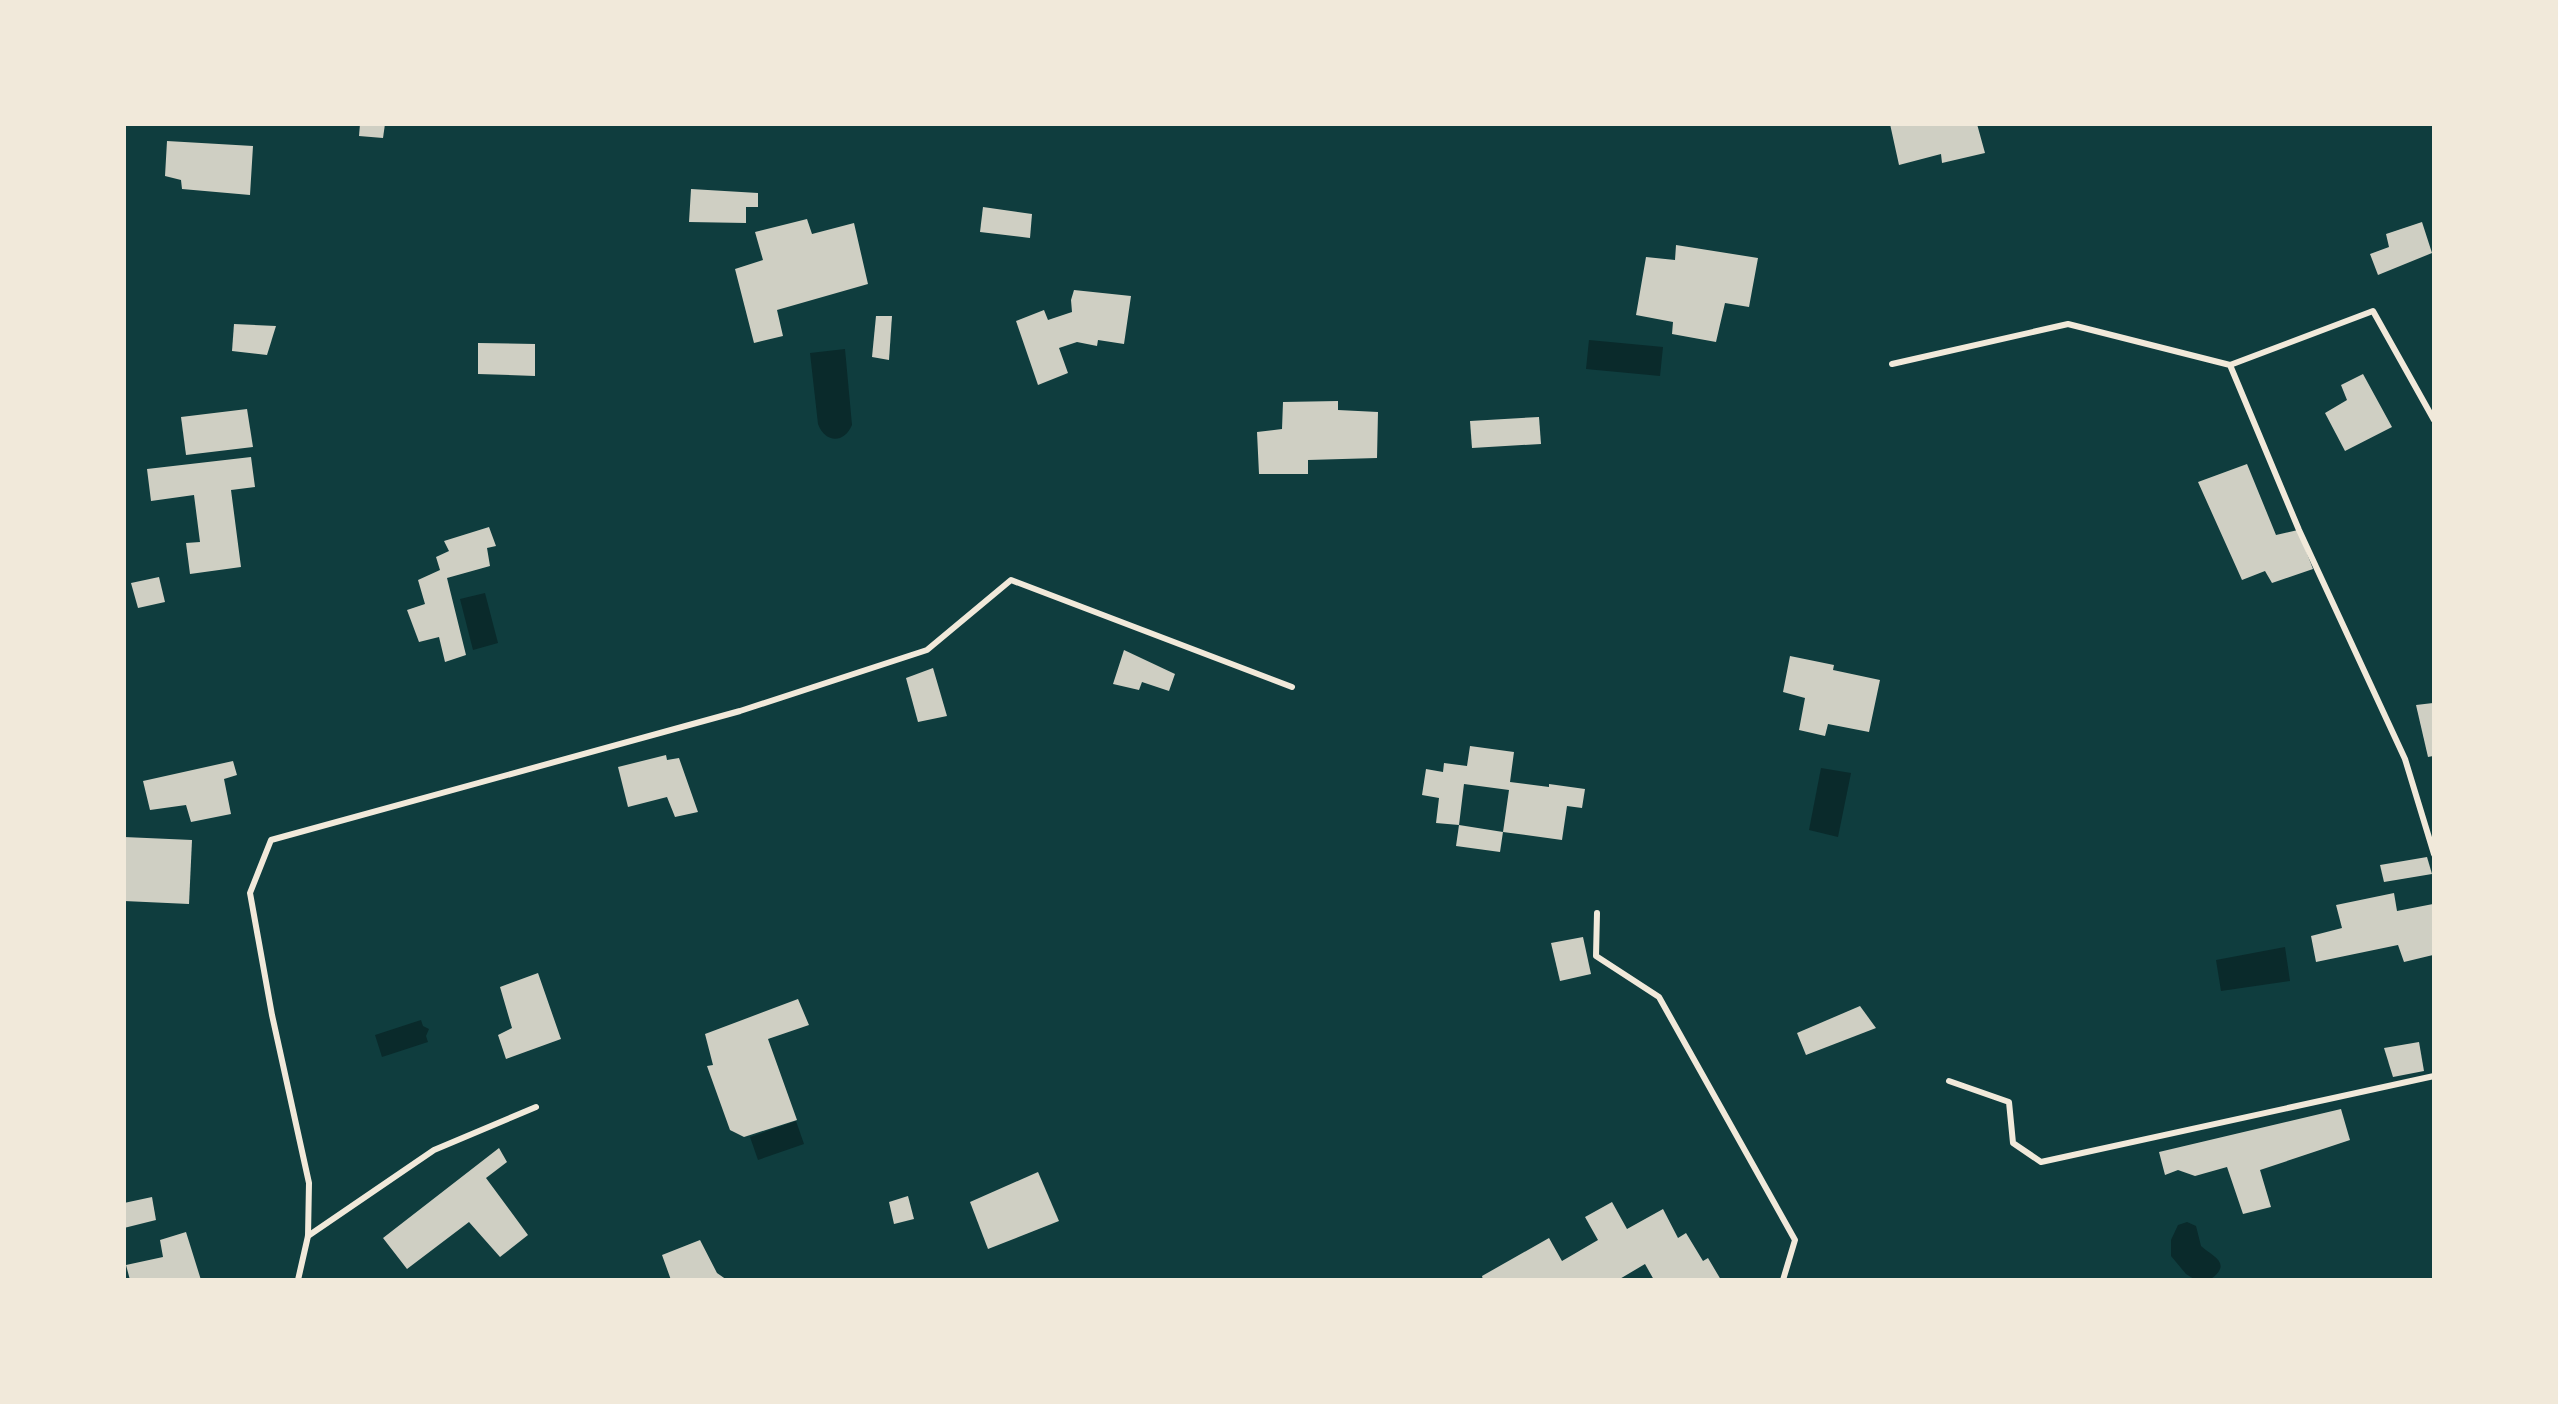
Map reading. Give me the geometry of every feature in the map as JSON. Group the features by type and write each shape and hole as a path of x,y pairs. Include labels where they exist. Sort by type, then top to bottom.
{"street":[{"path":"1892,364 2068,324 2230,365 2373,311 2433,420"},
{"path":"2230,365 2299,530 2405,759 2433,854"},
{"path":"298,1280 308,1236 309,1183 272,1015 250,893 271,840 740,711 927,650 1011,580 1292,687"},
{"path":"1597,913 1596,956 1659,997 1795,1240 1783,1280"},
{"path":"1949,1081 2010,1102 2013,1143 2042,1162 2433,1076"},
{"path":"308,1236 434,1150 536,1107"}],"water":[{"path":"1589,340 1663,347 1660,376 1586,369"},
{"path":"845,349 852,425 844,436 835,439 825,435 818,424 810,353"},
{"path":"485,593 498,643 473,650 460,599"},
{"path":"1821,768 1851,773 1838,837 1809,830"},
{"path":"2285,947 2290,981 2221,991 2216,960"},
{"path":"421,1020 423,1026 429,1029 426,1036 428,1042 382,1057 375,1035"},
{"path":"796,1121 804,1144 758,1160 750,1137"},
{"path":"2187,1222 2196,1226 2201,1246 2220,1264 2217,1273 2211,1279 2194,1279 2186,1274 2171,1256 2171,1240 2178,1225"}],"building":[{"path":"360,124 385,124 383,138 359,136"},
{"path":"1890,124 1977,124 1985,153 1942,163 1941,154 1899,165"},
{"path":"167,141 253,146 250,195 182,189 181,180 165,176"},
{"path":"691,189 758,193 758,207 746,207 746,223 689,222"},
{"path":"983,207 1032,214 1030,238 980,232"},
{"path":"807,219 812,234 854,223 868,284 777,310 783,336 754,343 735,269 763,260 755,232"},
{"path":"2422,222 2432,253 2378,275 2370,254 2389,247 2386,234"},
{"path":"1676,245 1758,258 1749,307 1725,303 1716,342 1672,334 1673,322 1636,315 1646,257 1675,260"},
{"path":"1074,290 1131,296 1124,344 1098,340 1097,346 1077,342 1059,348 1068,373 1038,385 1016,321 1044,310 1048,320 1072,312 1071,300"},
{"path":"876,316 892,316 889,360 872,357"},
{"path":"234,324 276,326 267,355 232,351"},
{"path":"478,343 535,344 535,376 478,374"},
{"path":"2363,374 2392,427 2345,451 2325,413 2347,400 2341,385"},
{"path":"1338,401 1338,410 1378,412 1377,458 1308,460 1308,474 1259,474 1257,432 1282,429 1283,402"},
{"path":"247,409 253,447 186,455 181,417"},
{"path":"1539,417 1541,444 1472,448 1470,421"},
{"path":"251,457 255,487 231,490 241,567 190,574 186,543 200,542 194,495 151,501 147,469"},
{"path":"2247,464 2276,535 2298,530 2313,569 2272,583 2265,571 2242,580 2198,482"},
{"path":"489,527 496,546 487,548 490,566 447,578 466,655 445,662 439,637 419,642 407,610 425,604 418,580 440,570 436,557 449,551 444,541"},
{"path":"159,577 165,602 138,608 131,583"},
{"path":"1124,650 1175,674 1169,691 1142,682 1139,690 1113,684"},
{"path":"1790,656 1834,665 1833,670 1880,680 1869,732 1828,724 1825,736 1799,730 1805,698 1783,692"},
{"path":"933,668 947,716 918,722 906,678"},
{"path":"2433,703 2433,756 2428,757 2416,705"},
{"path":"1470,746 1514,752 1510,782 1585,789 1582,808 1567,806 1562,840 1503,832 1509,790 1464,784 1459,825 1436,823 1439,798 1422,795 1426,769 1443,772 1444,763 1467,766"},
{"path":"666,755 667,760 679,758 698,812 675,817 667,797 628,807 618,767"},
{"path":"233,761 237,775 224,779 231,814 191,822 186,805 150,810 143,781"},
{"path":"1459,825 1503,832 1500,852 1456,846"},
{"path":"124,837 192,840 189,904 124,901"},
{"path":"2427,857 2432,874 2384,882 2380,865"},
{"path":"2394,893 2397,911 2433,904 2433,955 2404,962 2398,945 2316,962 2311,936 2342,928 2336,905"},
{"path":"1583,937 1591,974 1560,981 1551,943"},
{"path":"538,973 561,1039 506,1059 498,1035 512,1028 500,987"},
{"path":"798,999 809,1025 768,1039 797,1120 744,1137 730,1130 707,1066 713,1065 705,1034"},
{"path":"1860,1006 1876,1028 1806,1055 1797,1033"},
{"path":"2419,1042 2424,1071 2393,1077 2384,1048"},
{"path":"2341,1109 2350,1140 2260,1170 2271,1207 2243,1214 2227,1167 2195,1176 2178,1170 2165,1175 2159,1152"},
{"path":"499,1148 507,1162 486,1178 528,1235 500,1257 469,1222 407,1269 383,1238"},
{"path":"1038,1172 1059,1221 988,1249 970,1202"},
{"path":"908,1196 914,1219 894,1224 889,1202"},
{"path":"152,1197 156,1220 124,1228 124,1203"},
{"path":"1612,1202 1627,1229 1663,1209 1678,1238 1686,1233 1703,1261 1708,1258 1721,1280 1654,1280 1645,1264 1618,1280 1483,1280 1482,1276 1549,1238 1562,1261 1598,1240 1585,1217"},
{"path":"186,1232 201,1280 130,1280 126,1265 163,1257 160,1240"},
{"path":"700,1240 717,1273 727,1280 671,1280 662,1255"}]}
